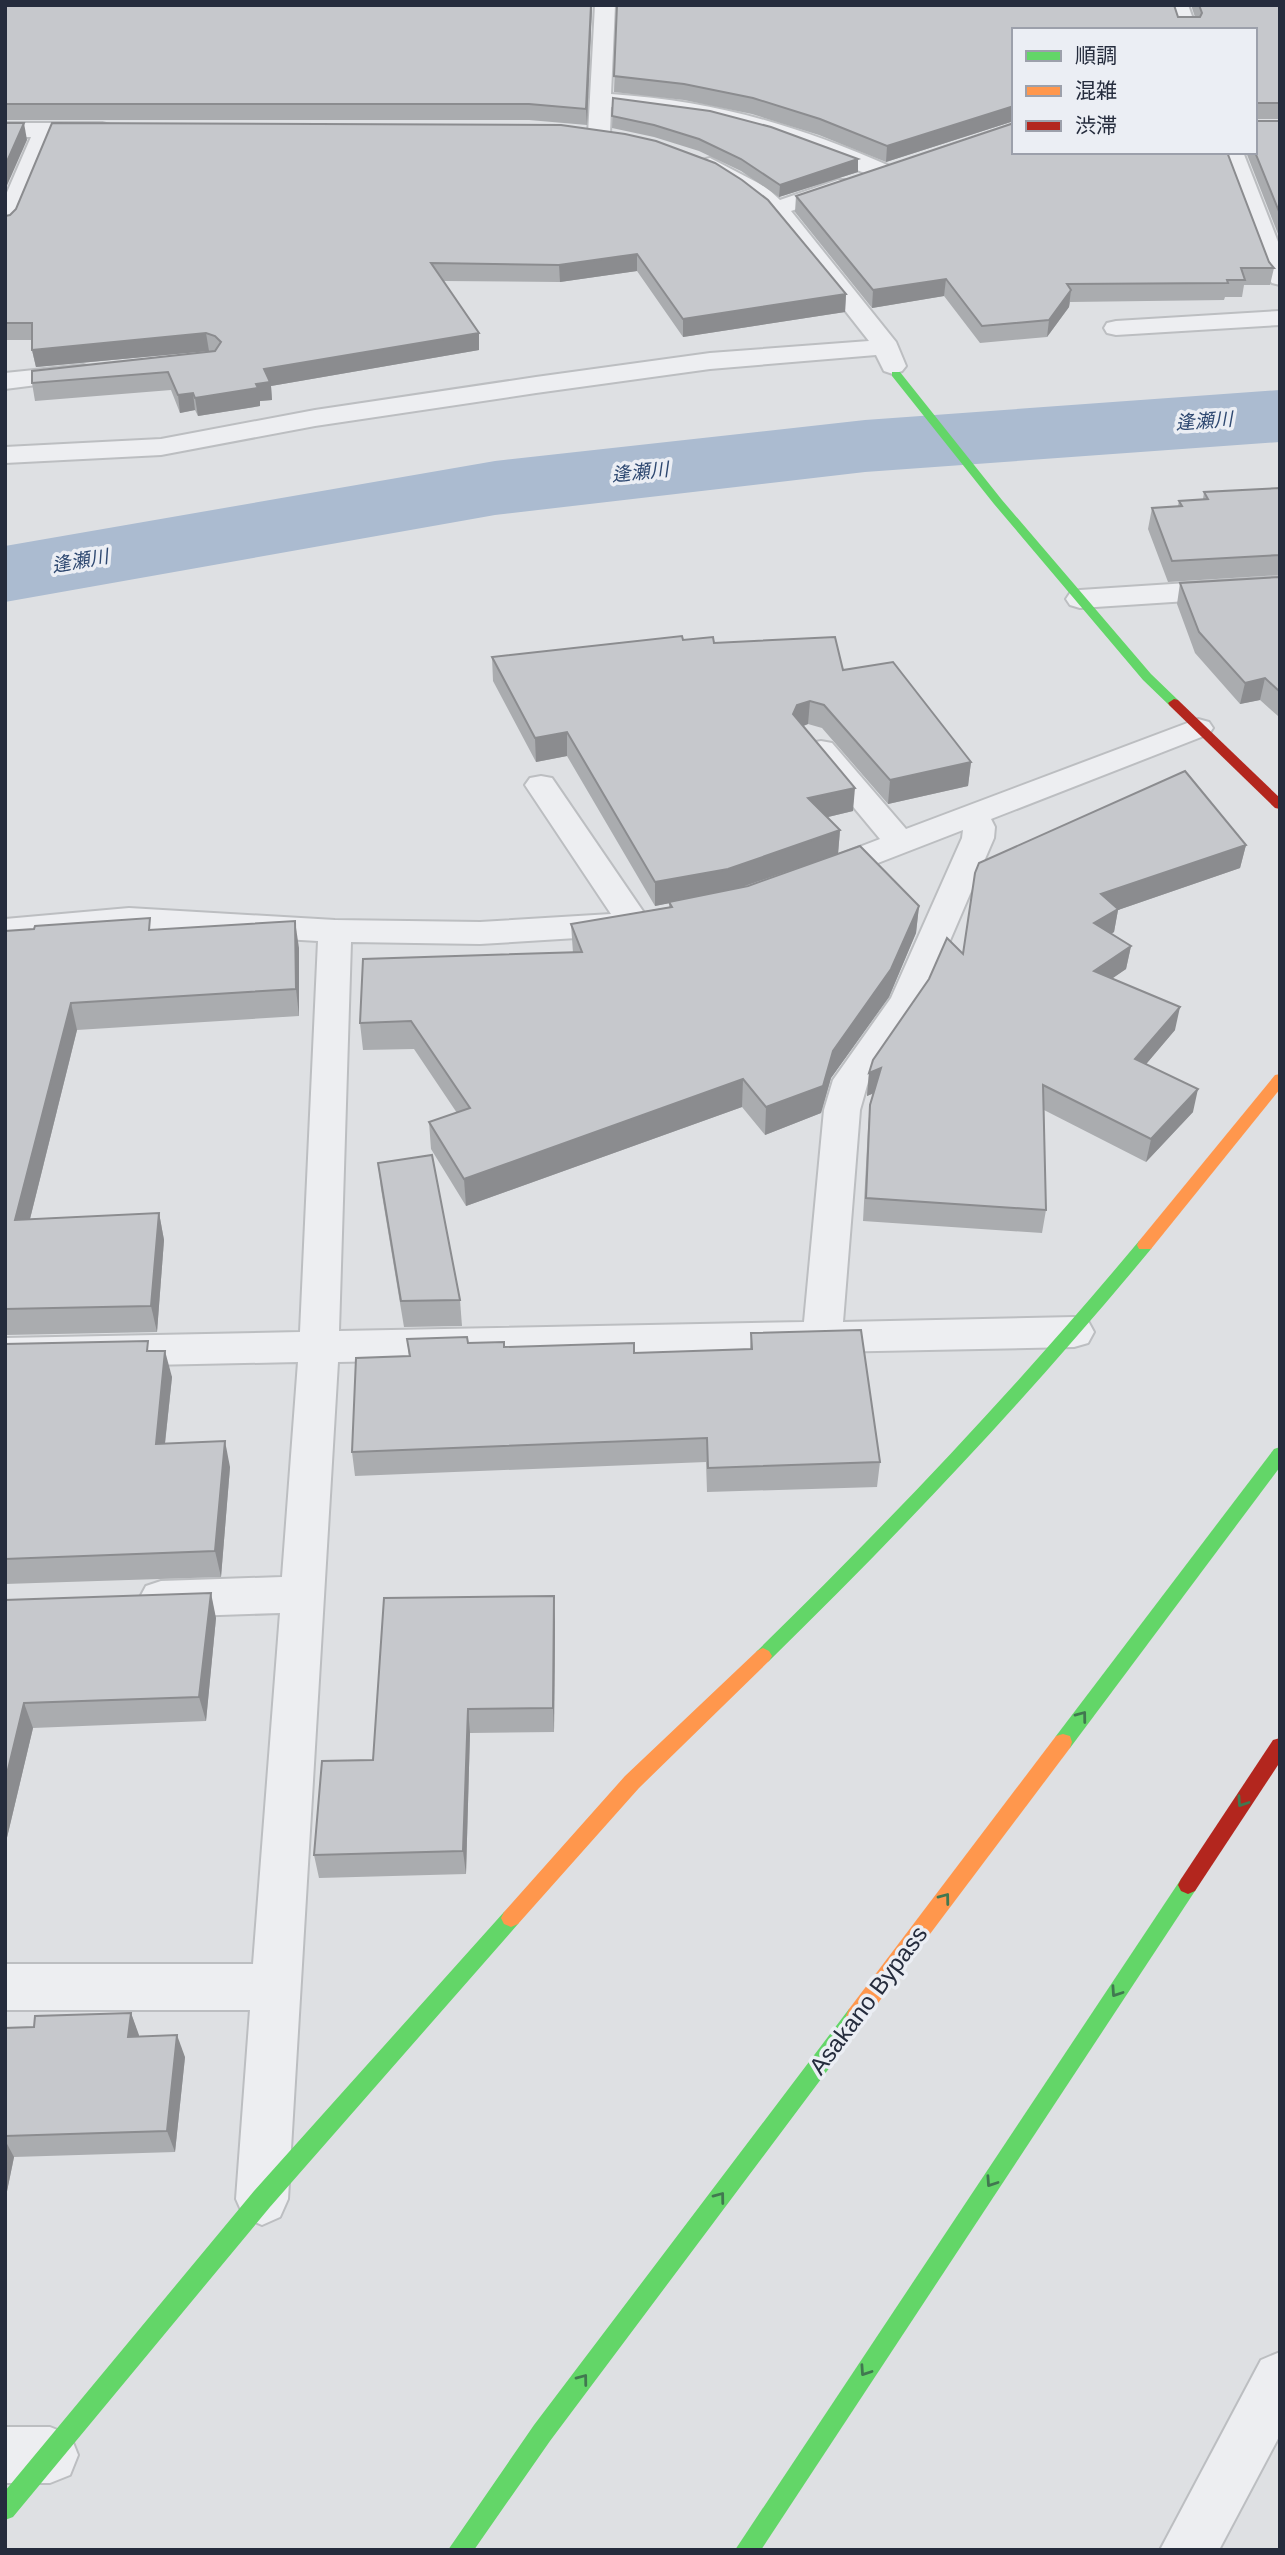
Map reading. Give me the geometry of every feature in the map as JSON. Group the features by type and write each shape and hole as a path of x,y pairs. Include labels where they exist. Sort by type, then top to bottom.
{"main road":[{"path":"896,374 998,502 1147,677 1280,805"},
{"path":"5,2509 28,2455 262,2199 632,1782 856,1566 1074,1332 1280,1079"},
{"name":"Asakano Bypass","path":"460,2550 542,2433 1280,1454"},
{"path":"747,2550 1280,1746"},
{"path":"450,2550 542,2433"}],"street":[{"path":"605,5 601,100 589,133 622,139"},
{"path":"1178,5 1186,28"},
{"path":"601,100 673,106 738,118 813,142 884,172"},
{"path":"5,130 128,130"},
{"path":"5,224 45,130"},
{"path":"1233,154 1280,278"},
{"path":"692,158 738,179 797,229 813,254 887,347 896,374"},
{"path":"776,209 909,163"},
{"path":"1116,328 1280,318"},
{"path":"5,455 160,447 315,418 549,383 710,361 887,347"},
{"path":"5,381 114,370"},
{"path":"1080,600 1280,586"},
{"path":"796,882 902,844 1198,728"},
{"path":"809,736 902,844"},
{"path":"5,930 129,919 335,931 480,933 646,920 541,785"},
{"path":"822,1338 842,1110 851,1080 907,1001 978,838 979,827 974,816"},
{"path":"262,2199 319,1347 335,931"},
{"path":"5,1353 1074,1332"},
{"path":"127,1600 302,1594"},
{"path":"5,1987 276,1987"},
{"path":"1188,2550 1280,2379"}],"building":[{"path":"5,5 591,5 586,109 529,104 5,104"},
{"path":"617,5 1174,5 1178,17 1200,17 1202,13 1199,5 1280,5 1280,103 1257,103 1257,28 1012,28 1012,107 887,146 820,119 753,98 684,84 614,76"},
{"path":"613,98 710,111 771,127 858,159 780,185 741,159 699,139 612,116"},
{"path":"1257,121 1280,121 1280,214 1256,154"},
{"path":"5,123 24,123 5,166"},
{"path":"52,123 561,125 625,134 656,141 715,163 742,180 768,200 846,294 683,319 637,254 559,265 431,263 479,333 264,369 270,382 256,384 258,388 195,398 193,393 178,395 168,372 32,383 32,371 215,351 221,342 206,333 32,350 32,323 5,323 5,216 16,209"},
{"path":"1012,124 1012,154 1228,154 1269,262 1274,268 1241,268 1245,280 1227,280 1228,283 1067,284 1071,290 1049,320 982,326 946,279 873,290 796,196"},
{"path":"1280,488 1280,555 1172,561 1152,508 1182,506 1179,501 1208,499 1204,492"},
{"path":"1280,577 1280,692 1265,678 1245,683 1199,632 1180,583"},
{"path":"682,636 683,640 713,637 714,643 835,637 843,670 893,662 971,762 890,780 824,705 810,701 797,705 793,714 855,788 808,798 840,830 728,869 655,882 567,732 535,738 492,657"},
{"path":"1185,771 1246,845 1101,894 1118,909 1094,923 1131,946 1094,971 1180,1007 1135,1059 1198,1089 1151,1139 1043,1085 1046,1210 866,1198 870,1105 881,1068 869,1073 873,1060 929,979 947,938 963,954 975,873 979,863"},
{"path":"860,846 919,906 891,969 833,1051 823,1086 766,1107 743,1079 464,1179 429,1122 470,1108 411,1021 360,1023 363,959 582,952 571,924 672,907 669,902 748,886"},
{"path":"150,918 149,930 295,921 296,989 71,1003 15,1220 159,1213 151,1306 5,1309 5,931 34,929 35,926"},
{"path":"432,1155 460,1300 401,1301 378,1163"},
{"path":"861,1330 880,1462 708,1468 707,1438 352,1452 356,1358 410,1356 407,1339 467,1337 468,1343 504,1342 504,1347 634,1343 634,1353 752,1349 751,1333"},
{"path":"148,1341 147,1351 165,1351 156,1444 225,1441 215,1551 5,1559 5,1344"},
{"path":"211,1593 199,1697 24,1703 5,1782 5,1600"},
{"path":"554,1596 553,1708 468,1709 463,1851 314,1855 322,1761 373,1760 384,1598"},
{"path":"131,2013 128,2037 177,2035 167,2131 5,2136 5,2028 34,2027 35,2016"}],"waterway":[{"name":"逢瀬川","path":"5,574 495,488 865,446 1280,416"}],"traffic: fast":[{"path":"896,374 998,502 1147,677 1174,703"},
{"path":"763,1656 960,1456 1055,1352 1145,1245"},
{"path":"1063,1742 1280,1454"},
{"path":"747,2550 1188,1885"},
{"path":"5,2509 262,2199 511,1918"},
{"path":"460,2550 542,2433 856,2016"}],"traffic: slow":[{"path":"1145,1245 1280,1079"},
{"path":"511,1918 632,1782 763,1656"},
{"path":"856,2016 1063,1742"}],"traffic: jam":[{"path":"1174,703 1280,805"},
{"path":"1188,1885 1280,1746"}]}
